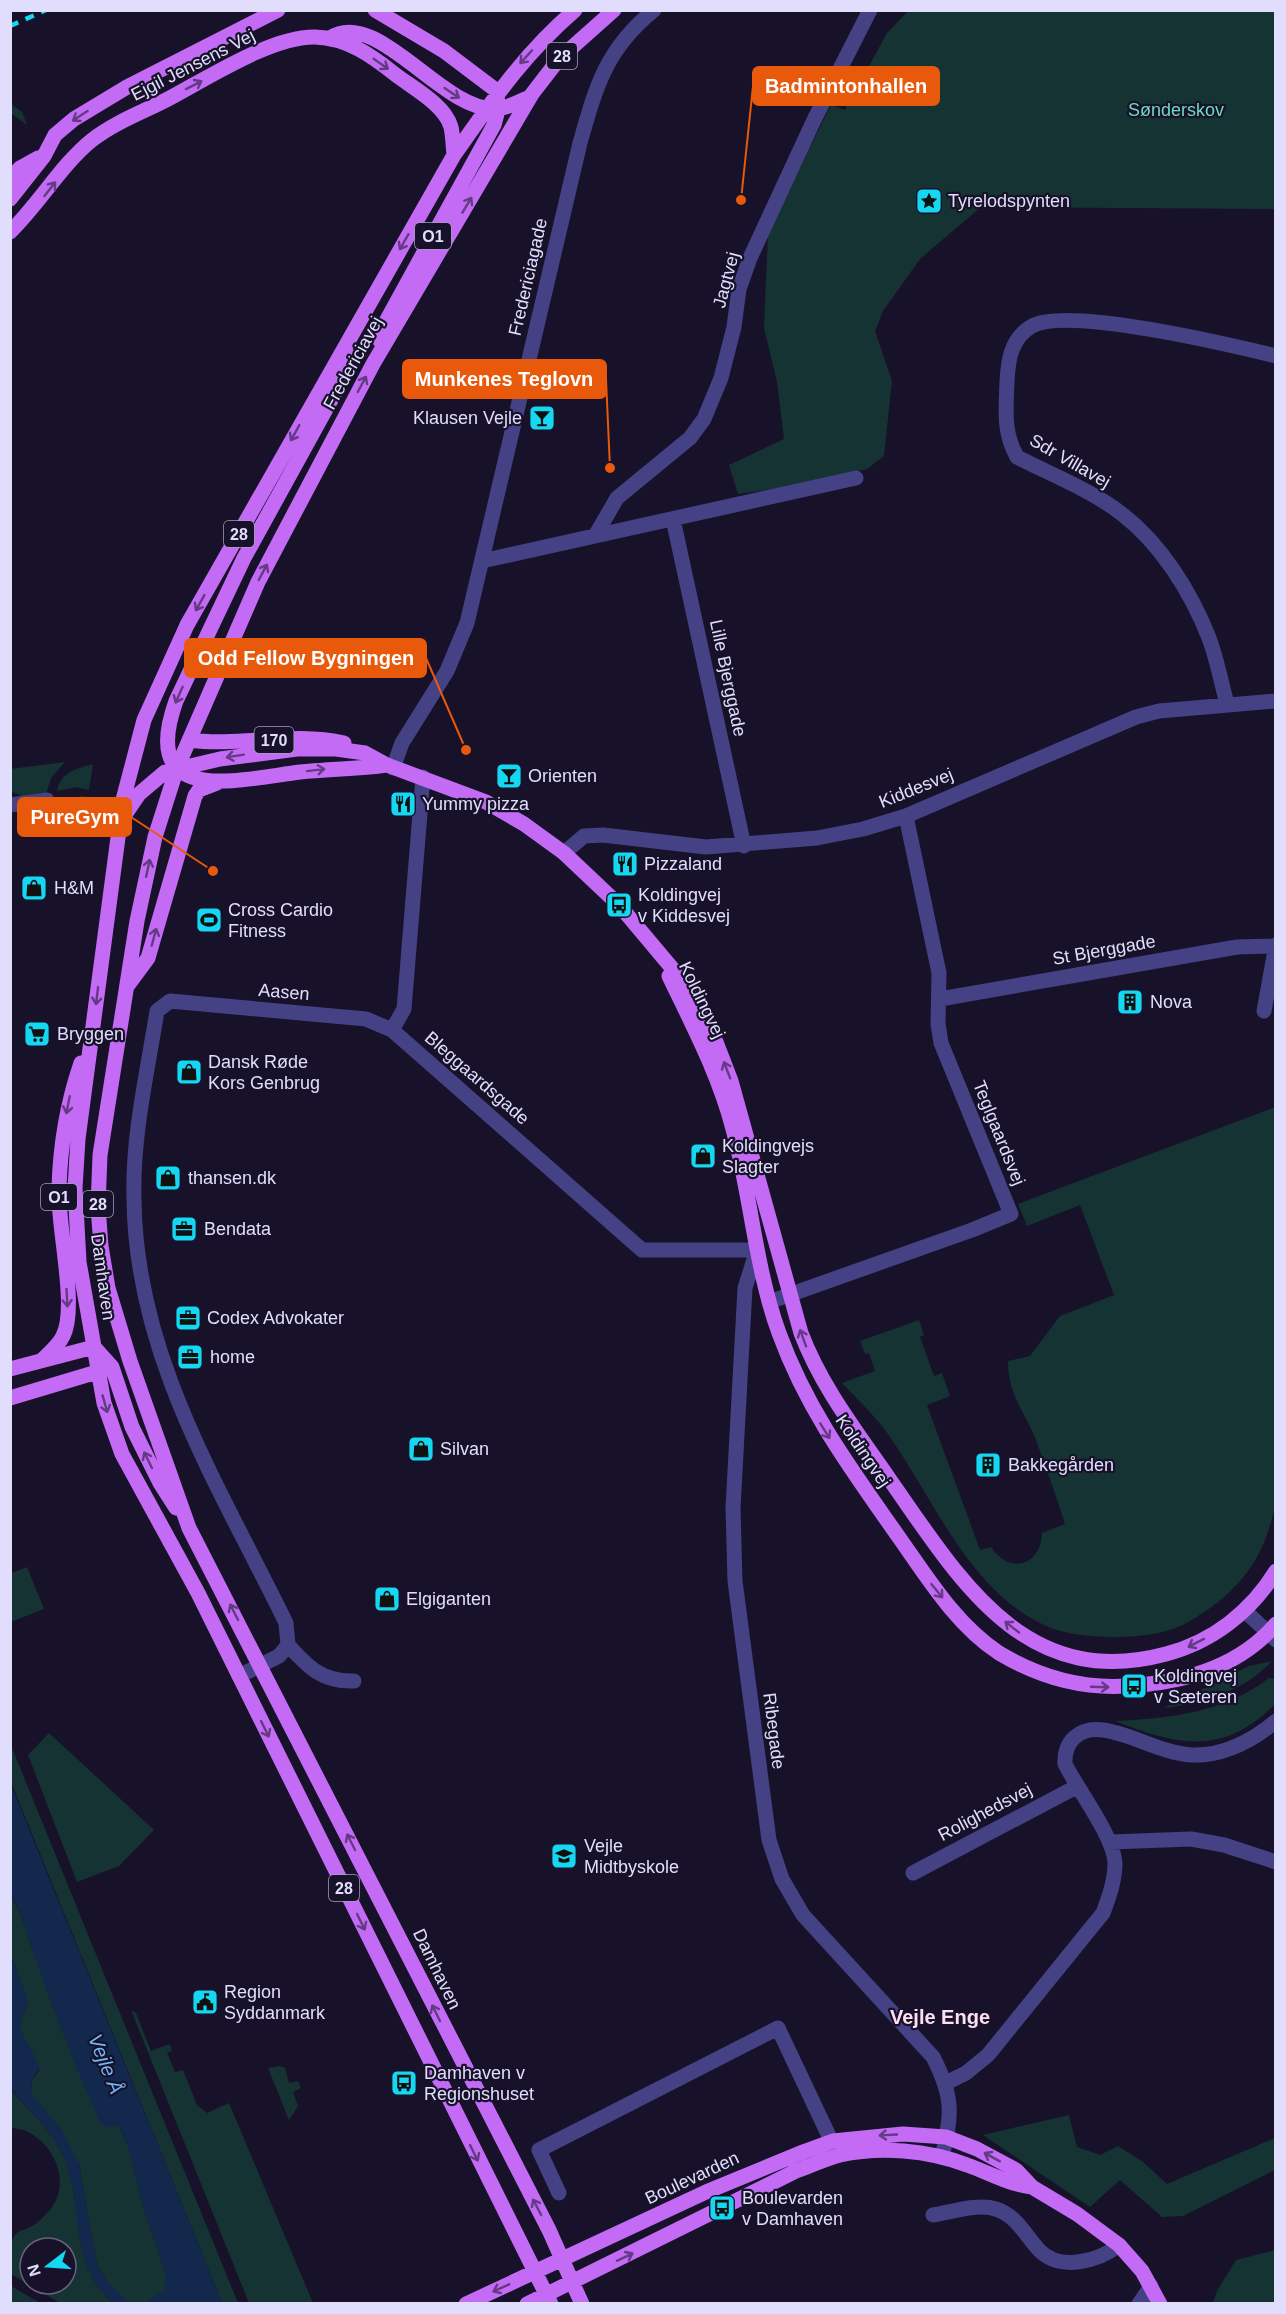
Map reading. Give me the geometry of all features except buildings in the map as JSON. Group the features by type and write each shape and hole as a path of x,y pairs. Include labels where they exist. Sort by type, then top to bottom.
{"main road":[{"name":"Ejgil Jensens Vej","path":"10,199 44,156 55,135 74,119 127,87 278,10"},
{"path":"375,10 444,51 497,91"},
{"name":"Fredericiavej","path":"137,747 144,720 187,625 454,154 492,109 497,91 528,54 575,10"},
{"name":"Fredericiavej","path":"177,768 258,582 373,364 530,98 559,59 614,10"},
{"path":"330,39 339,33 354,32 380,42 468,105 492,109 530,98"},
{"name":"Ejgil Jensens Vej","path":"10,232 33,210 91,141 117,124 261,51 295,40 330,39 349,43 434,104 451,126 454,154"},
{"name":"O1","path":"373,364 384,325 486,141 492,109"},
{"path":"10,178 20,168 44,156"},
{"path":"177,768 169,754 168,742 170,719 176,701 244,558 336,390 355,327"},
{"name":"170","path":"189,740 222,744 322,738 345,743 356,751 390,766 423,777"},
{"name":"Damhaven","path":"137,747 120,822 92,1029 75,1188 79,1262 94,1347 105,1369 104,1403 122,1454 198,1593 548,2299"},
{"path":"120,822 134,800 152,781 165,772 177,768 243,755 297,749 356,751"},
{"name":"170","path":"177,768 192,777 217,783 326,769 390,766"},
{"name":"Damhaven","path":"177,768 154,837 126,987 100,1155 98,1207 100,1246 108,1288 130,1360 189,1528 549,2230 577,2292"},
{"name":"Koldingvej","path":"423,777 486,802 524,824 564,853 619,905 682,980 699,1010 731,1081 801,1333 828,1392 955,1572 986,1607 1020,1634 1059,1652 1104,1662 1142,1661 1183,1650 1218,1632 1245,1611 1266,1587 1275,1571"},
{"path":"126,987 148,958 195,796 199,790 217,783"},
{"name":"Koldingvej","path":"658,954 706,1051 722,1094 733,1130 769,1302 797,1380 829,1438 935,1588 962,1619 998,1652 1027,1668 1074,1684 1100,1688 1151,1685 1201,1673 1239,1657 1273,1632"},
{"name":"O1","path":"42,1360 64,1335 67,1325 68,1303 58,1191 69,1098 92,1029"},
{"path":"10,1369 94,1347"},
{"path":"10,1398 130,1360"},
{"path":"105,1369 160,1483 189,1528"},
{"name":"Boulevarden","path":"466,2304 706,2192 836,2148 903,2134 946,2137 976,2149 1016,2170 1032,2187"},
{"name":"Boulevarden","path":"526,2304 577,2292 836,2148 895,2150 942,2157 1010,2184 1032,2187"},
{"path":"1032,2187 1077,2214 1119,2245 1150,2286 1160,2304"}],"street":[{"name":"Fredericiagade","path":"390,766 447,671 467,623 580,143 599,77 620,44 654,10"},
{"name":"Jagtvej","path":"595,536 617,498 690,438 704,419 721,378 734,327 739,289 750,258 814,120 870,10"},
{"name":"Sdr Villavej","path":"1227,704 1209,638 1186,590 1158,550 1122,514 1017,457 1005,429 1008,357 1018,339 1032,326 1064,319 1199,337 1275,356"},
{"path":"482,561 856,478"},
{"name":"Lille Bjerggade","path":"674,519 744,846"},
{"name":"Kiddesvej","path":"564,853 584,836 603,834 706,847 744,846 817,838 906,816 1136,717 1159,711 1275,701"},
{"path":"392,1030 404,1009 423,777"},
{"path":"10,805 47,800"},
{"name":"Teglgaardsvej","path":"769,1302 1011,1214 941,1043 938,1024 939,973 906,816"},
{"name":"St Bjerggade","path":"940,999 1237,947 1275,945 1264,1011"},
{"name":"Aasen","path":"170,1001 366,1019 392,1030"},
{"name":"Damhaven","path":"170,1001 157,1011 135,1144 134,1201 139,1261 149,1320 169,1381 193,1437 286,1623 288,1645"},
{"name":"Bleggaardsgade","path":"392,1030 642,1250 757,1250"},
{"name":"Ribegade","path":"757,1250 745,1288 733,1508 735,1581 769,1840 782,1879 803,1915 933,2057 946,2083 950,2103 942,2157"},
{"path":"1245,1611 1273,1632"},
{"path":"239,1676 279,1656 288,1645 312,1670 340,1681 354,1681"},
{"path":"946,2083 966,2073 988,2055 1103,1913 1113,1886 1115,1862 1110,1842 1076,1787 1065,1764 1064,1750 1069,1742 1083,1733 1103,1730 1168,1752 1193,1755 1215,1753 1240,1744 1275,1721"},
{"name":"Rolighedsvej","path":"913,1873 1076,1787"},
{"path":"1110,1842 1191,1839 1224,1845 1275,1862"},
{"path":"559,2193 539,2150 778,2028 836,2148"},
{"path":"933,2215 979,2207 996,2209 1012,2217 1040,2252 1055,2260 1077,2263 1111,2251 1119,2245"},
{"path":"1139,2304 1150,2286"}],"green space":[{"name":"Sønderskov","path":"908,11 1275,11 1275,209 981,207 920,259 883,311 875,331 892,381 884,456 867,469 783,488 738,494 729,465 784,439 777,382 764,328 768,232 831,105 845,110 887,33"},
{"path":"11,104 22,112 27,125 12,114 11,116"},
{"path":"65,762 51,778 46,794 29,799 12,792 10,769"},
{"path":"93,764 89,790 77,787 57,791 65,775"},
{"path":"82,796 88,797 84,829 64,815 60,801"},
{"path":"1275,1107 1276,1500 1258,1556 1237,1585 1223,1598 1208,1610 1173,1629 1144,1635 1107,1637 1070,1633 1044,1625 1017,1609 993,1589 954,1539 885,1430 842,1383 875,1371 869,1353 865,1354 860,1341 919,1320 924,1335 920,1337 934,1376 942,1373 950,1396 927,1405 980,1550 991,1547 998,1556 1006,1561 1015,1564 1023,1563 1036,1553 1042,1533 1065,1524 1036,1440 1014,1393 1008,1361 1030,1356 1060,1316 1114,1295 1080,1205 1027,1226 1018,1204"},
{"path":"27,1567 44,1609 11,1622 11,1573"},
{"path":"1272,1661 1236,1688 1208,1699 1164,1708 1249,1666"},
{"path":"1269,1678 1275,1679 1275,1704 1256,1721 1219,1739 1180,1740 1138,1730 1115,1721 1196,1712 1233,1699"},
{"path":"49,1733 154,1830 119,1866 77,1882 28,1755"},
{"path":"10,1743 238,2303 222,2303 11,1782"},
{"path":"10,1895 20,1913 68,2046 102,2124 119,2126 128,2146 144,2211 166,2273 165,2290 146,2303 128,2303 106,2280 97,2265 79,2164 31,2093 32,2080 39,2071 19,2027 28,2001 11,1955"},
{"path":"131,2010 136,2013 151,2051 170,2044 172,2051 167,2053 175,2072 183,2070 197,2105 207,2113 229,2103 313,2303 249,2303"},
{"path":"279,2066 285,2068 289,2083 298,2081 301,2088 293,2092 298,2106 289,2120 268,2068"},
{"path":"10,2089 42,2123 62,2152 71,2181 80,2237 90,2272 99,2288 113,2303 60,2303 48,2296 78,2296 78,2236 18,2236 18,2278 11,2274 10,2253 13,2238 19,2232 38,2222 50,2210 58,2195 60,2182 53,2156 35,2136 24,2130 11,2128"},
{"path":"1069,2115 1077,2147 1100,2155 1118,2146 1143,2162 1167,2184 1275,2138 1275,2170 1183,2216 1162,2217 1120,2180 1090,2207 983,2135"},
{"path":"1275,2250 1275,2303 1213,2303 1217,2291 1236,2260"},
{"path":"11,2286 18,2290 18,2296 28,2296 40,2303 11,2303"}],"water":[{"name":"Vejle Å","path":"10,1782 222,2303 146,2303 164,2290 166,2273 144,2211 128,2146 119,2126 104,2127 101,2124 68,2046 20,1913 11,1895"},
{"path":"11,1955 28,2001 19,2027 40,2067 32,2080 31,2093 62,2130 79,2164 97,2265 106,2280 129,2303 113,2303 99,2288 89,2271 79,2236 71,2181 62,2152 49,2132 11,2089"}],"railway":[{"path":"10,26 46,10"}],"place":[{"name":"Badmintonhallen","path":"741,200"},
{"name":"Tyrelodspynten","path":"929,201"},
{"name":"Klausen Vejle","path":"542,418"},
{"name":"Munkenes Teglovn","path":"610,468"},
{"name":"Odd Fellow Bygningen","path":"466,750"},
{"name":"Orienten","path":"509,776"},
{"name":"Yummy pizza","path":"403,804"},
{"name":"Pizzaland","path":"625,864"},
{"name":"PureGym","path":"213,871"},
{"name":"H&M","path":"34,888"},
{"name":"Koldingvej v Kiddesvej","path":"619,905"},
{"name":"Cross Cardio Fitness","path":"209,920"},
{"name":"Nova","path":"1130,1002"},
{"name":"Bryggen","path":"37,1034"},
{"name":"Dansk Røde Kors Genbrug","path":"189,1072"},
{"name":"Koldingvejs Slagter","path":"703,1156"},
{"name":"thansen.dk","path":"168,1178"},
{"name":"Bendata","path":"184,1229"},
{"name":"Codex Advokater","path":"188,1318"},
{"name":"home","path":"190,1357"},
{"name":"Silvan","path":"421,1449"},
{"name":"Bakkegården","path":"988,1465"},
{"name":"Elgiganten","path":"387,1599"},
{"name":"Koldingvej v Sæteren","path":"1134,1686"},
{"name":"Vejle Midtbyskole","path":"564,1856"},
{"name":"Region Syddanmark","path":"205,2002"},
{"name":"Damhaven v Regionshuset","path":"404,2083"},
{"name":"Boulevarden v Damhaven","path":"722,2208"}],"district":[{"name":"Vejle Enge","path":"940,2017"}]}
